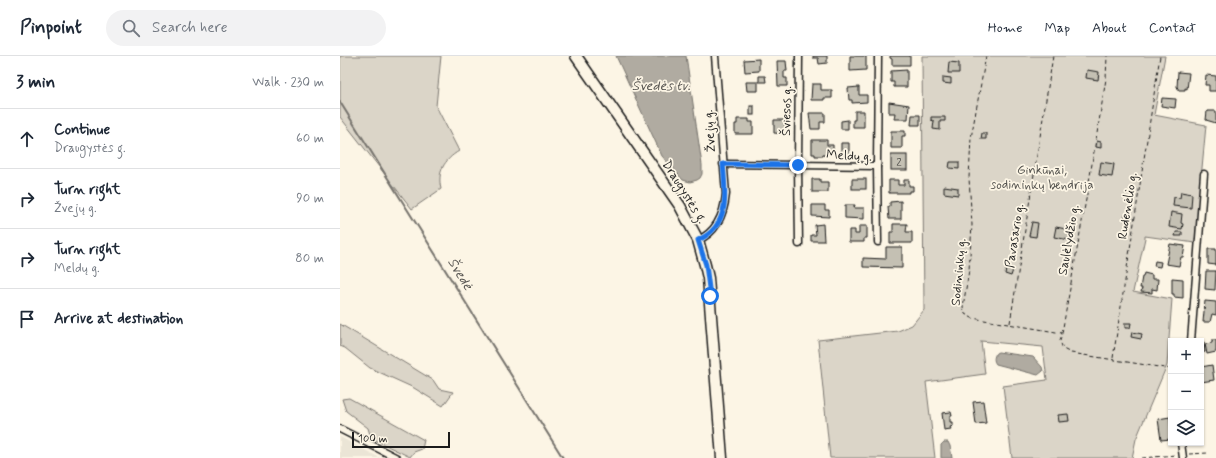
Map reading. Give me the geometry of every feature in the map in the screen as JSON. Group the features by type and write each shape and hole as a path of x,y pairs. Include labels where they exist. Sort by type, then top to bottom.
{"main road":[{"name":"Draugystės g.","path":"576,56 669,190 689,222 698,240 706,265 722,458"}],"street":[{"name":"Žvejų g.","path":"698,240 710,234 723,214 726,194 715,56"},
{"name":"Šviesos g.","path":"799,56 799,244"},
{"path":"877,166 878,56"},
{"name":"Meldų g.","path":"723,164 877,166 878,242"},
{"path":"1191,338 1204,174"},
{"path":"340,429 398,458"},
{"path":"1181,446 1182,456"}],"path":[{"name":"Sodininkų g.","path":"986,56 971,138 969,178 972,225 969,270 963,307 965,314 972,318 1062,333"},
{"name":"Pavasario g.","path":"1010,324 1053,56"},
{"name":"Saulėlydžio g.","path":"1062,333 1106,79 1107,56"},
{"name":"Rudenėlio g.","path":"1113,359 1160,56"},
{"path":"1062,333 1060,341 1063,349 1071,353 1168,368"},
{"path":"1142,458 1208,453"}],"shaded area":[{"path":"340,437 380,458 340,458"}],"green space":[{"path":"340,56 441,56 436,106 459,151 449,158 443,167 440,177 441,189 412,209 340,117"},
{"name":"Ginkūnai, sodininkų bendrija","path":"922,56 1165,56 1154,115 1206,125 1195,243 1145,236 1133,292 1172,299 1167,365 1136,439 1132,458 1012,458 1003,386 1047,380 1043,347 981,341 985,374 926,382 935,458 830,458 818,340 898,331 912,325 924,310"},
{"path":"340,324 433,380 439,389 453,392 443,406 414,388 370,368 345,348 340,346"},
{"path":"349,398 424,440 422,449 414,452 410,457 371,438 368,428 346,411 342,399"}],"water":[{"name":"Švedės tv.","path":"616,56 686,56 702,165 702,174 700,178 690,182 683,180 662,156"},
{"path":"998,352 1033,357 1042,367 1043,371 1038,375 996,364 994,357"},
{"path":"944,442 948,442 950,446 952,458 941,458 941,445"}],"building":[{"path":"813,56 827,56 827,63 819,64 818,58 813,58"},
{"path":"850,56 866,56 866,70 850,71"},
{"path":"890,56 910,56 910,65 892,65 892,59"},
{"path":"759,59 759,71 745,72 744,60"},
{"path":"777,61 786,61 787,71 784,71 784,78 787,78 787,86 778,86"},
{"path":"949,62 959,63 959,73 948,73"},
{"path":"907,70 907,87 894,87 894,82 891,82 891,71"},
{"path":"1087,70 1099,72 1098,80 1086,78"},
{"path":"1178,72 1189,73 1187,89 1185,88 1185,90 1178,90"},
{"path":"1206,75 1216,76 1216,91 1209,91 1209,85 1205,85"},
{"path":"759,76 765,76 766,82 759,82"},
{"path":"943,77 951,78 951,84 943,83"},
{"path":"746,82 758,82 758,91 747,91"},
{"path":"812,84 821,84 821,90 832,90 832,98 824,98 824,100 811,100"},
{"path":"859,87 859,95 867,95 867,102 852,103 852,100 849,100 848,88"},
{"path":"1162,98 1176,99 1175,108 1161,106"},
{"path":"889,102 909,105 908,119 894,119 895,113 889,113"},
{"path":"750,106 754,106 754,115 750,115"},
{"path":"855,111 864,111 864,127 853,127"},
{"path":"1207,111 1216,111 1216,123 1206,120"},
{"path":"809,113 825,113 825,122 820,122 820,129 811,129"},
{"path":"912,115 920,115 920,125 911,125"},
{"path":"931,117 945,117 945,121 940,121 940,130 933,129 934,121 931,120"},
{"path":"737,119 749,119 749,122 753,122 753,134 735,134 735,124 737,124"},
{"path":"774,120 785,120 785,134 774,133"},
{"path":"848,120 848,129 841,129 841,121"},
{"path":"891,131 905,131 905,136 902,136 902,148 891,148"},
{"path":"982,133 986,133 986,139 981,139"},
{"path":"812,140 827,140 827,145 833,145 833,152 827,152 827,155 823,156 815,156 815,154 812,154"},
{"path":"1097,141 1101,142 1101,148 1096,147"},
{"path":"841,143 849,143 849,156 841,155"},
{"path":"891,155 907,155 907,170 891,170"},
{"path":"950,162 959,162 959,169 949,168"},
{"path":"1101,162 1114,164 1112,177 1099,175"},
{"path":"812,179 820,179 820,182 828,182 828,192 812,192"},
{"path":"852,179 866,179 866,189 852,189"},
{"path":"889,180 898,180 898,185 904,185 904,180 909,180 909,186 913,186 913,191 909,191 909,193 889,193"},
{"path":"944,186 958,188 958,195 944,193"},
{"path":"1181,192 1192,194 1191,208 1173,206 1174,197 1180,198"},
{"path":"901,201 901,219 889,219 888,207 890,207 890,202"},
{"path":"812,205 825,205 825,210 829,210 829,217 812,216"},
{"path":"845,205 855,205 854,208 864,208 864,219 845,218"},
{"path":"1171,212 1182,214 1182,229 1169,227"},
{"path":"1125,215 1132,216 1131,221 1124,220"},
{"path":"1032,222 1038,223 1036,237 1029,236"},
{"path":"823,224 824,241 811,241 811,235 816,235 815,225"},
{"path":"893,224 907,224 906,232 912,232 912,243 890,243 890,232 893,232"},
{"path":"859,226 867,226 867,238 864,238 864,242 849,242 849,230 855,230 855,234 859,234"},
{"path":"1056,227 1071,230 1069,240 1054,237"},
{"path":"1013,228 1018,229 1018,234 1013,233"},
{"path":"1176,232 1182,232 1182,236 1175,236"},
{"path":"1170,244 1185,246 1183,257 1181,257 1179,266 1166,264"},
{"path":"886,247 902,247 902,268 863,267 863,258 886,259"},
{"path":"1208,249 1216,249 1216,265 1208,264"},
{"path":"1155,261 1161,262 1160,267 1154,266"},
{"path":"1006,269 1013,270 1011,276 1005,274"},
{"path":"1206,271 1216,271 1215,290 1205,289"},
{"path":"1144,273 1152,275 1152,279 1158,279 1157,290 1152,289 1152,293 1141,292 1142,288 1140,288"},
{"path":"1172,278 1183,279 1183,298 1174,297 1174,294 1172,294"},
{"path":"1205,301 1216,302 1216,315 1212,314 1210,322 1203,322"},
{"path":"1125,323 1131,323 1130,328 1125,328"},
{"path":"1132,332 1142,334 1141,339 1131,337"},
{"path":"1212,340 1216,340 1216,352 1207,354 1205,344 1212,343"},
{"path":"1212,365 1214,380 1204,382 1204,366"},
{"path":"983,401 986,423 976,424 973,402"},
{"path":"951,412 952,416 950,416 950,422 953,422 953,426 950,427 951,429 944,430 942,413"},
{"path":"1068,414 1069,421 1059,422 1058,415"},
{"path":"1168,417 1168,439 1161,440 1158,419"}],"waterway":[{"name":"Švedė","path":"340,102 563,458"}],"route":[{"path":"710,296 706,265 698,240 710,234 716,227 723,214 726,194 723,164 798,165"}]}
